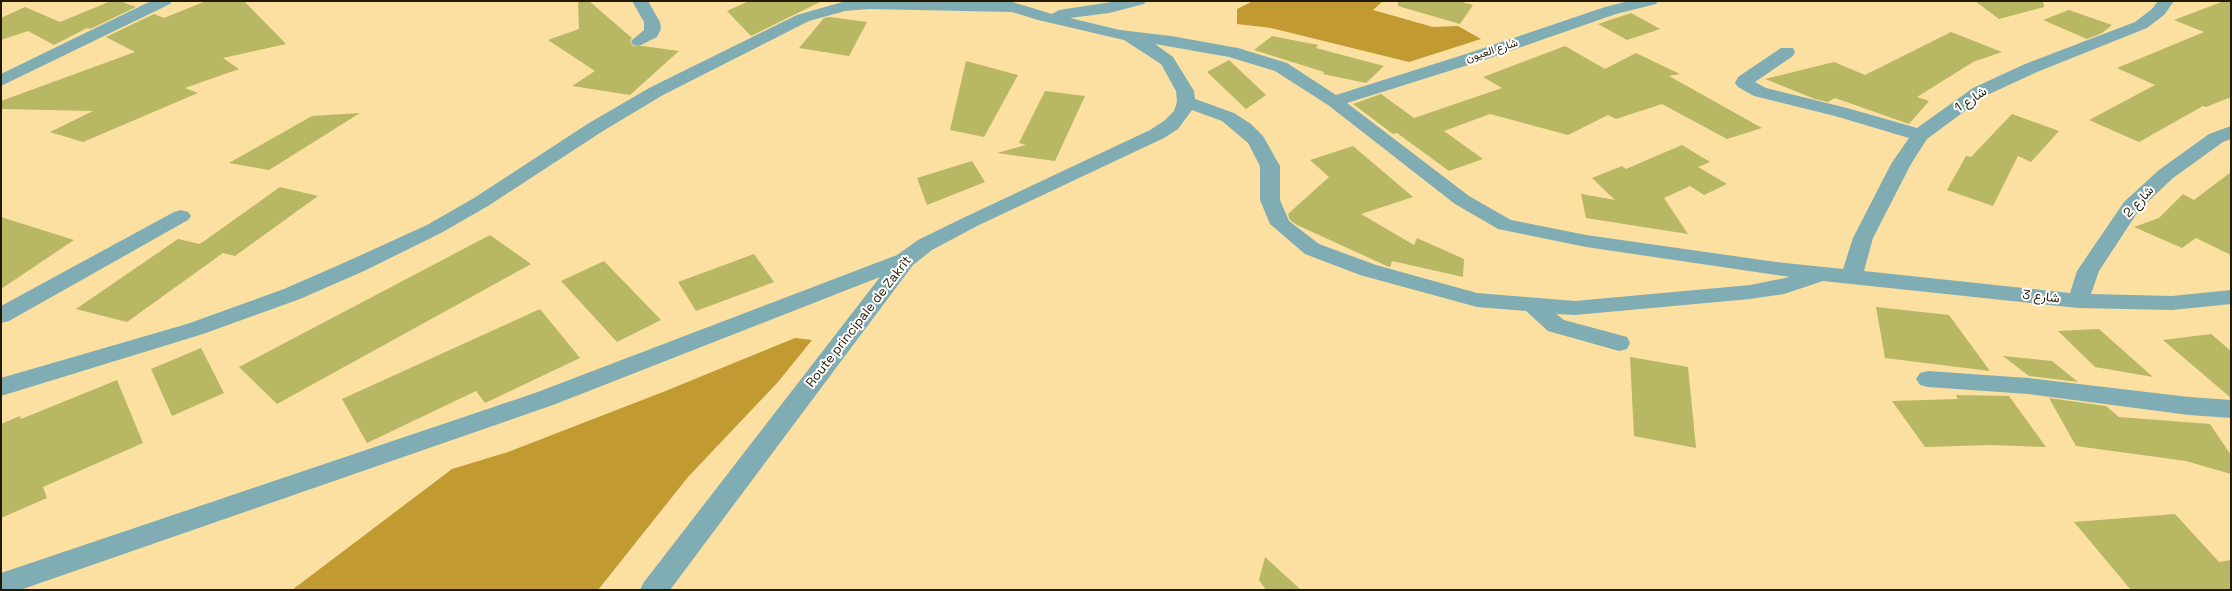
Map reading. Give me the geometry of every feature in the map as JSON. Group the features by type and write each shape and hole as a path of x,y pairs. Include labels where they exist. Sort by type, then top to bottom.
{"street":[{"path":"1,81 164,1"},
{"path":"639,41 651,33 653,29 652,22 640,1"},
{"path":"993,1 1044,17 1120,35 1148,47 1167,62 1177,76 1185,91 1186,102 1228,117 1244,128 1256,140 1270,166 1270,200 1280,224 1312,249 1368,270 1477,300 1575,308 1750,292 1784,287 1821,274"},
{"path":"1044,17 1109,8 1138,1"},
{"name":"شارع العيون","path":"1334,102 1475,57 1611,10 1650,1"},
{"name":"شارع 1","path":"1851,278 1863,238 1901,164 1920,135 1979,92 2031,68 2141,25 2158,12 2166,1"},
{"path":"1,387 195,329 292,294 356,266 434,229 481,202 596,126 657,91 802,18 844,6 869,4 1016,9"},
{"name":"شارع 3","path":"1120,35 1171,40 1256,58 1281,67 1334,102 1427,175 1462,200 1505,225 1586,241 1851,278 2078,301 2172,303 2231,297"},
{"path":"1788,52 1744,81 1744,83 1760,92 1841,112 1920,135"},
{"name":"Route principale de Zakrît","path":"654,590 905,260 925,245 989,213 1157,134 1175,121 1182,113 1186,102"},
{"name":"شارع 2","path":"2078,301 2088,271 2132,206 2166,174 2216,138 2231,132"},
{"path":"1,316 180,216"},
{"path":"1,585 136,537 544,399 905,260"},
{"path":"1532,305 1556,326 1619,343"},
{"path":"1928,379 2028,386 2189,406 2231,409"}],"shaded area":[{"path":"1253,1 1383,1 1373,10 1433,27 1458,26 1481,39 1409,62 1271,28 1237,24 1237,9"},
{"path":"795,338 812,340 778,382 688,477 598,590 292,590 452,469 508,452 663,392"}],"building":[{"path":"111,1 120,1 136,7 90,29 87,28 54,45 28,31 1,40 1,18 25,7 60,22"},
{"path":"206,1 244,1 286,44 223,58 239,69 185,88 198,93 83,142 50,132 93,111 1,109 1,101 135,52 106,37 154,14 164,18"},
{"path":"578,1 589,1 632,38 630,41 633,46 679,51 630,95 572,86 595,71 548,40 579,29"},
{"path":"749,1 822,1 751,36 727,11"},
{"path":"1398,1 1459,1 1473,5 1460,24 1398,6"},
{"path":"1975,1 2043,1 2044,7 1999,19"},
{"path":"2224,1 2231,1 2231,97 2206,107 2203,106 2139,142 2089,120 2155,85 2117,68 2204,32 2174,20"},
{"path":"2069,10 2112,25 2102,33 2087,39 2043,20"},
{"path":"1631,13 1660,29 1627,40 1598,24"},
{"path":"830,17 867,22 849,56 799,48 824,18"},
{"path":"1951,32 2002,52 1973,62 1917,97 1929,101 1909,124 1835,98 1828,102 1815,99 1765,79 1834,62 1865,75"},
{"path":"1272,36 1318,45 1316,48 1384,66 1366,83 1323,74 1324,72 1254,50"},
{"path":"1565,46 1605,69 1636,53 1680,74 1669,76 1762,128 1727,139 1662,104 1616,119 1608,115 1568,135 1490,114 1444,131 1483,159 1449,171 1397,133 1393,134 1353,104 1381,94 1414,118 1502,88 1483,77"},
{"path":"1229,60 1266,95 1246,109 1207,72"},
{"path":"966,61 1018,75 984,137 950,130"},
{"path":"1045,91 1085,96 1055,161 997,153 1026,145 1019,143"},
{"path":"360,113 269,170 229,163 312,116"},
{"path":"2012,114 2059,131 2031,162 2018,156 1993,206 1947,190 1966,156 1971,157"},
{"path":"1682,145 1710,162 1698,167 1727,184 1704,195 1690,186 1664,198 1688,234 1586,218 1581,194 1615,200 1592,178 1622,166 1626,169"},
{"path":"1353,146 1413,197 1361,214 1414,245 1417,238 1464,259 1463,277 1392,261 1390,267 1297,225 1290,220 1288,214 1329,177 1310,160"},
{"path":"972,161 985,182 927,205 917,178"},
{"path":"2231,172 2231,255 2196,238 2182,248 2134,227 2159,218 2183,194 2194,200"},
{"path":"280,187 318,196 235,256 223,253 127,322 76,309 178,239 200,244"},
{"path":"1,217 74,240 1,289"},
{"path":"490,235 531,264 277,404 239,367"},
{"path":"754,254 774,282 696,311 678,282"},
{"path":"604,261 661,320 617,342 561,281"},
{"path":"1876,307 1949,315 1990,371 1885,358"},
{"path":"540,309 580,358 485,403 476,391 367,443 342,399"},
{"path":"2099,329 2153,377 2095,367 2058,331"},
{"path":"2211,334 2231,351 2231,398 2163,340"},
{"path":"201,348 224,393 172,416 151,369"},
{"path":"2003,356 2052,361 2078,382 2029,376"},
{"path":"1630,357 1688,367 1696,448 1634,436"},
{"path":"117,380 143,443 43,487 47,498 1,518 1,424 20,416 21,419"},
{"path":"1956,395 2009,396 2046,447 1990,445 1925,447 1892,401 1958,399"},
{"path":"2049,398 2106,406 2119,417 2210,424 2231,455 2231,474 2186,461 2076,446"},
{"path":"2175,514 2219,562 2231,560 2231,590 2131,590 2074,522"},
{"path":"1265,557 1301,590 1266,590 1259,580"}]}
